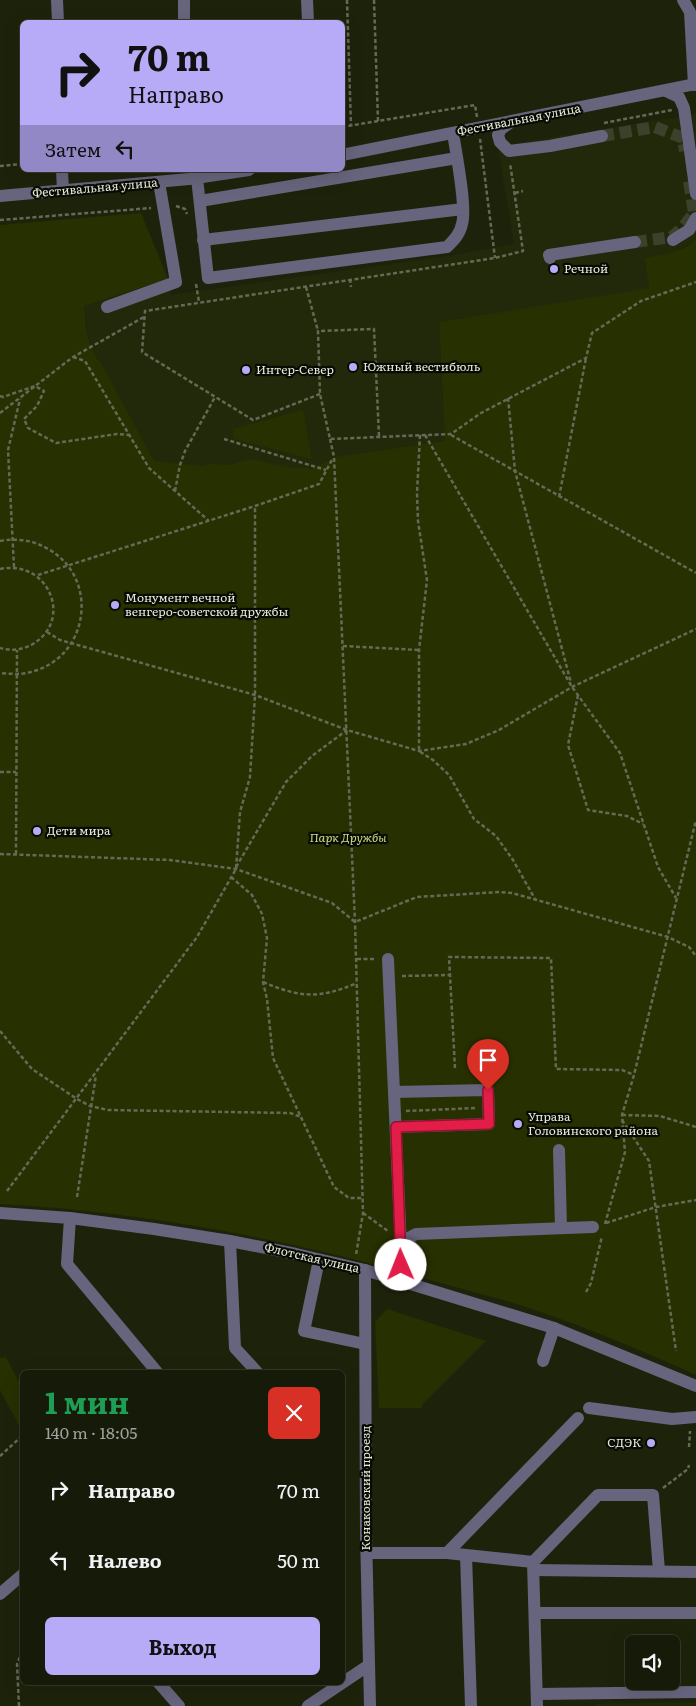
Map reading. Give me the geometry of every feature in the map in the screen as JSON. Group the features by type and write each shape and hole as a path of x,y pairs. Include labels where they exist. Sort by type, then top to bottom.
{"street":[{"path":"58,0 58,20"},
{"path":"184,0 184,20"},
{"path":"307,0 308,20"},
{"path":"683,0 690,12 695,84"},
{"name":"Фестивальная улица","path":"345,154 695,84"},
{"path":"666,91 679,97 685,114 696,194"},
{"path":"511,122 501,129 498,135 500,142 509,151 560,144 601,130"},
{"path":"191,176 200,201 208,278 447,247 458,235 463,223 463,209 453,133"},
{"path":"200,201 457,158"},
{"path":"62,172 63,191"},
{"name":"Фестивальная улица","path":"0,196 160,182 191,176 230,172"},
{"path":"107,307 176,282 160,182"},
{"path":"203,240 463,209"},
{"path":"673,240 689,230 696,218"},
{"path":"550,258 549,255 635,242"},
{"path":"388,958 396,1127 397,1238 401,1282"},
{"path":"394,1092 488,1090 489,1124 396,1127"},
{"path":"558,1150 561,1228"},
{"name":"Флотская улица","path":"0,1213 70,1218 154,1228 230,1241 365,1270 554,1328 696,1386"},
{"path":"70,1218 67,1264 155,1370"},
{"path":"397,1238 416,1234 599,1226"},
{"path":"230,1241 235,1348 255,1370"},
{"path":"319,1260 304,1331 365,1344"},
{"name":"Конаковский проезд","path":"365,1270 366,1553 370,1706"},
{"path":"543,1361 554,1328"},
{"path":"589,1408 672,1418 696,1417"},
{"path":"447,1553 578,1418"},
{"path":"659,1571 653,1494 598,1495 534,1566 537,1700 696,1692"},
{"path":"366,1553 447,1553 534,1566 696,1572"},
{"path":"466,1555 471,1706"},
{"path":"0,1594 20,1577"},
{"path":"535,1613 696,1613"},
{"path":"345,1681 369,1665"},
{"path":"161,1685 179,1706"},
{"path":"308,1706 339,1685"}],"path":[{"path":"348,0 351,126"},
{"path":"374,0 378,121"},
{"path":"345,127 475,105 495,258"},
{"path":"601,130 685,114"},
{"path":"320,394 253,420 142,352 145,310 495,258 523,251 509,151"},
{"path":"0,166 20,164"},
{"path":"515,192 524,191"},
{"path":"0,220 182,207 187,212 188,221"},
{"path":"195,275 199,302"},
{"path":"350,280 351,287"},
{"path":"559,497 592,333 641,301 696,282"},
{"path":"305,286 318,331 320,394 334,457 357,983 363,1213 356,1258"},
{"path":"0,413 72,357 144,317"},
{"path":"318,331 352,328 370,331 374,329 379,436"},
{"path":"72,357 85,361 149,468 209,521"},
{"path":"451,434 481,413 586,358"},
{"path":"0,396 3,397 35,386 44,391 36,406 24,419 28,428 56,442 117,434 130,435"},
{"path":"174,491 185,451 215,396"},
{"path":"14,567 8,450 20,398"},
{"path":"508,398 515,471 572,687"},
{"path":"330,439 451,434 559,497 696,573"},
{"path":"419,751 419,650 427,580 418,521 416,493 420,435"},
{"path":"425,435 572,687 620,753 658,867 676,898"},
{"path":"224,439 326,470"},
{"path":"38,576 318,484 334,457"},
{"path":"236,869 240,812 250,776 255,695 255,506"},
{"path":"0,541 30,541 42,545 56,554 68,566 75,577 82,599 81,622 72,643 64,653 45,667 34,672 0,673"},
{"path":"0,569 14,567 26,569 38,576 48,587 53,602 53,617 47,632 34,644 17,650 0,648"},
{"path":"419,751 466,744 491,734 572,687 696,629"},
{"path":"47,632 60,640 255,695 347,730 419,751 433,760 448,775 474,819 496,836 513,860 536,900"},
{"path":"343,646 419,650"},
{"path":"16,854 17,650"},
{"path":"578,695 568,745 588,810 627,816 644,824"},
{"path":"7,1191 77,1100 197,937 286,782 312,756 347,730"},
{"path":"0,772 16,772"},
{"path":"586,1292 591,1283 599,1226 626,1152 622,1117 696,820"},
{"path":"0,854 170,860 236,869 332,903 355,922"},
{"path":"231,877 252,895 262,914 267,938 263,982 267,999 273,1058 334,1187 349,1198 362,1198"},
{"path":"355,922 417,896 512,893 668,937 689,947 696,954"},
{"path":"455,1068 449,957 551,958 556,1069 622,1070 634,1075"},
{"path":"356,959 388,958"},
{"path":"388,976 450,975"},
{"path":"263,982 285,991 309,995 336,992 357,983"},
{"path":"0,1031 32,1069 77,1100 90,1106 108,1110 290,1114 301,1117"},
{"path":"76,1197 96,1074"},
{"path":"395,1111 477,1108"},
{"path":"622,1117 660,1116 696,1127"},
{"path":"622,1117 649,1162 676,1351"},
{"path":"599,1226 656,1207 696,1200"},
{"path":"363,1213 397,1238"},
{"path":"689,1447 690,1429"},
{"path":"0,1456 20,1438"},
{"path":"653,1494 688,1469 688,1464"},
{"path":"19,1706 17,1664 20,1657"}],"shaded area":[{"path":"696,114 696,239 676,252 645,258 650,288 439,322 445,441 334,457 307,472 180,465 151,461 90,347 84,306 168,279 171,295 448,256 514,244 498,146"},
{"path":"696,1702 696,1706 596,1706 596,1704"}],"green space":[{"name":"Парк Дружбы","path":"141,213 168,279 84,306 88,337 96,358 101,363 154,461 205,466 207,464 229,465 251,459 293,468 308,468 310,470 334,457 445,441 439,322 649,288 645,258 679,250 696,239 696,1375 617,1341 523,1306 332,1254 167,1221 56,1208 0,1204 0,225"},
{"path":"303,410 312,459 234,439 233,429"},
{"path":"387,1309 486,1341 422,1405 422,1408 379,1408 375,1322"},
{"path":"6,1357 20,1384 20,1427 0,1390 0,1358"}],"tunnel":[{"path":"602,136 655,127 683,138 685,151"},
{"path":"635,242 672,237 683,227 694,213 689,181"}],"place":[{"name":"Речной","path":"554,269"},
{"name":"Южный вестибюль","path":"353,367"},
{"name":"Интер-Север","path":"246,370"},
{"name":"Монумент вечной венгеро-советской дружбы","path":"115,605"},
{"name":"Дети мира","path":"37,831"},
{"name":"Управа Головинского района","path":"518,1124"},
{"name":"СДЭК","path":"651,1443"}],"route":[{"path":"401,1265 396,1127 489,1124 488,1090"}]}
